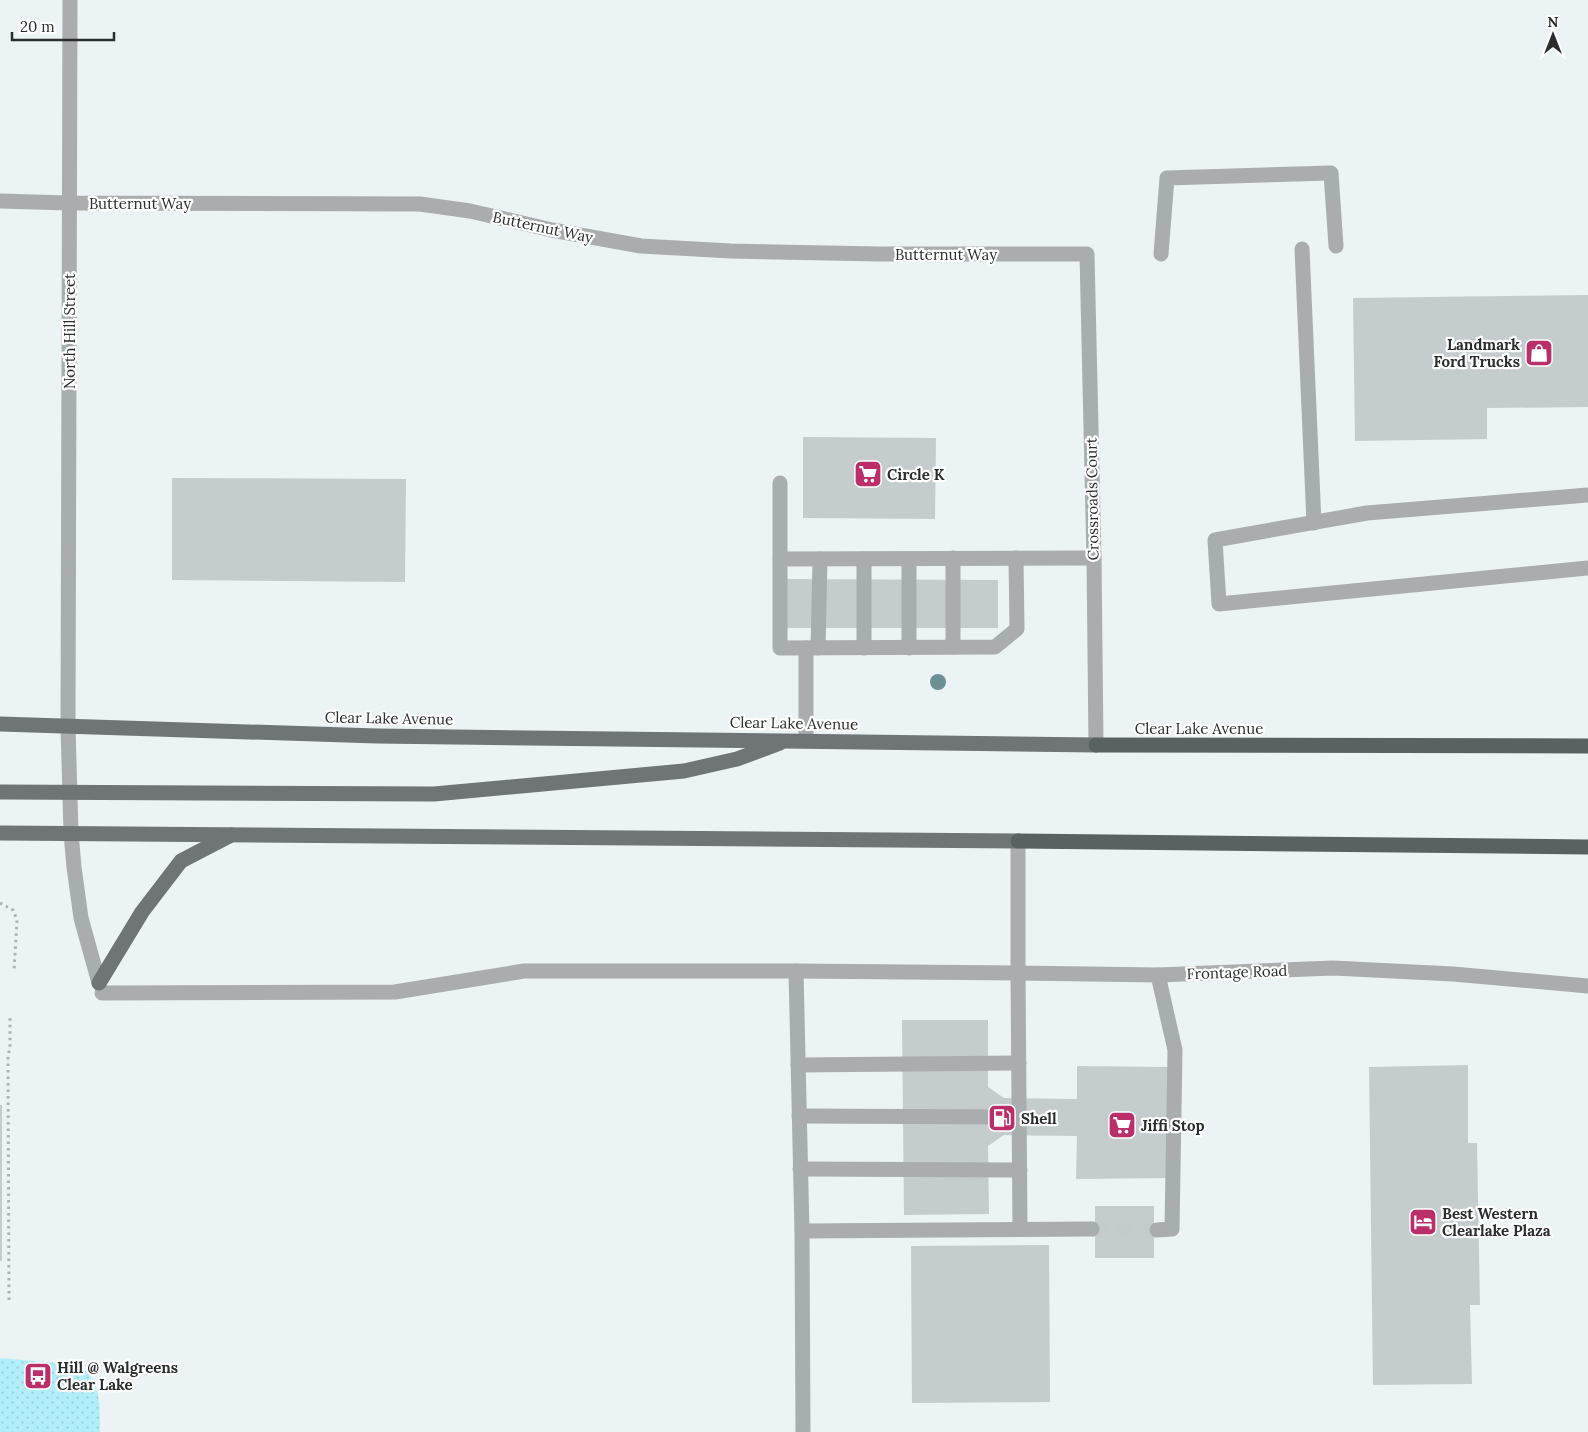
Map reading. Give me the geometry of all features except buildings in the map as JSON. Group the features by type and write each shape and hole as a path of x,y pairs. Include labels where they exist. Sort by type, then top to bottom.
{"highway":[{"name":"Clear Lake Avenue","path":"1096,745 1588,746"},
{"path":"1018,841 1588,847"},
{"path":"1571,847 1588,852"}],"main road":[{"name":"Clear Lake Avenue","path":"0,724 377,736 1096,745"},
{"path":"0,792 434,794 684,770 737,759 789,740"},
{"path":"0,832 1018,841"},
{"path":"100,988 142,912 181,861 233,833"}],"street":[{"name":"North Hill Street","path":"70,0 68,726 71,833 81,918 100,988"},
{"path":"1160,254 1167,178 1331,173 1336,246"},
{"name":"Butternut Way","path":"0,200 69,203 420,204 470,211 552,230 641,246 731,252 1087,254"},
{"path":"1302,249 1314,523"},
{"name":"Crossroads Court","path":"1087,254 1096,745"},
{"path":"780,483 780,648 995,647 1017,629 1016,558"},
{"path":"1588,495 1367,513 1215,540 1219,604 1588,568"},
{"path":"952,558 953,647"},
{"path":"780,559 1094,558"},
{"path":"806,740 820,559"},
{"path":"864,559 864,648"},
{"path":"909,559 909,648"},
{"path":"1018,841 1020,1229"},
{"name":"Frontage Road","path":"100,988 395,992 524,971 796,970 1158,975 1333,968 1453,974 1588,986"},
{"path":"796,970 802,1231 803,1432"},
{"path":"1158,975 1175,1050 1172,1230 1158,1230"},
{"path":"798,1065 1018,1064"},
{"path":"799,1116 1019,1117"},
{"path":"800,1169 1020,1170"},
{"path":"802,1231 1092,1230"}],"path":[{"path":"0,903 13,910 17,920 14,971"},
{"path":"9,1300 8,1057 10,1017"}],"shaded area":[{"path":"0,1358 79,1365 87,1371 96,1386 100,1432 0,1432"}],"tunnel":[{"path":"1092,1229 1157,1230"}],"place":[{"name":"Landmark Ford Trucks","path":"1539,353"},
{"name":"Circle K","path":"868,474"},
{"name":"Shell","path":"1002,1118"},
{"name":"Jiffi Stop","path":"1122,1125"},
{"name":"Best Western Clearlake Plaza","path":"1423,1222"},
{"name":"Hill @ Walgreens Clear Lake","path":"38,1376"}]}
